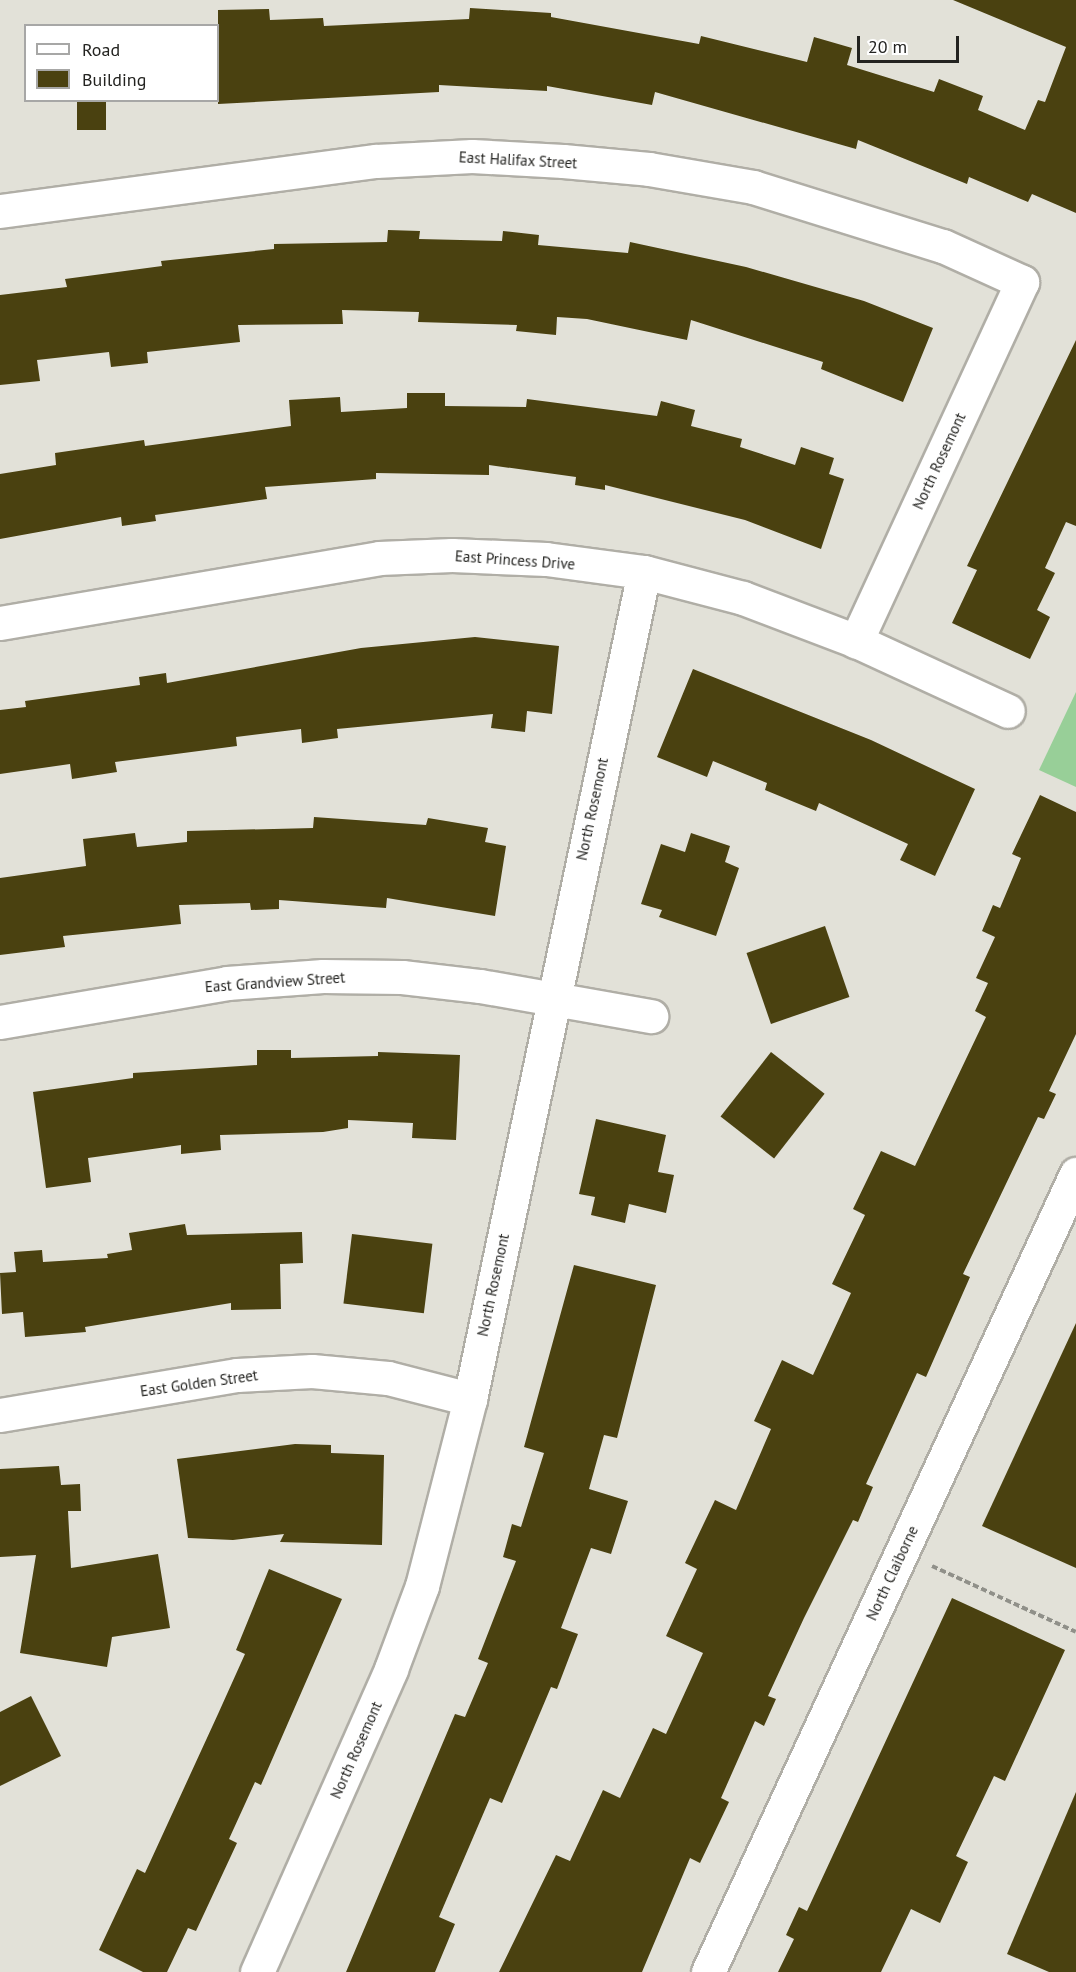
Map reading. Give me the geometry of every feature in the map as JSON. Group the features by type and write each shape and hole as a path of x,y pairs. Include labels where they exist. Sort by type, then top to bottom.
{"street":[{"name":"East Halifax Street","path":"0,211 376,161 472,156 563,161 649,169 753,187 943,246 1022,282"},
{"name":"North Rosemont","path":"856,641 1022,282"},
{"name":"East Princess Drive","path":"0,623 379,558 534,559 644,572 743,598 856,641 1008,711"},
{"name":"North Rosemont","path":"257,1972 391,1669 422,1586 470,1399 551,998 644,572"},
{"name":"East Grandview Street","path":"0,1022 227,983 323,976 402,977 551,998 651,1016"},
{"name":"North Claiborne","path":"708,1972 1076,1174"},
{"name":"East Golden Street","path":"0,1415 237,1375 312,1371 388,1378 470,1399"}],"path":[{"path":"930,1565 1076,1632"}],"green space":[{"path":"1076,692 1076,787 1039,770"}],"building":[{"path":"953,0 1076,0 1076,213 1032,194 1028,202 969,177 967,184 858,140 856,149 655,92 652,105 547,86 547,91 439,85 439,92 218,104 218,10 269,9 270,20 323,18 324,26 469,19 470,8 551,13 551,17 699,44 701,36 807,62 814,37 852,48 847,65 934,92 939,79 983,96 978,110 1025,130 1038,100 1045,102 1066,47"},
{"path":"77,102 106,102 106,130 77,130"},
{"path":"388,230 420,231 419,239 502,241 503,231 539,235 538,245 628,253 630,242 746,267 864,301 933,328 903,402 821,369 823,362 691,320 687,340 587,319 557,317 556,335 516,331 517,325 418,322 419,312 342,310 343,324 238,325 240,342 147,352 148,363 111,367 109,352 37,360 40,381 0,385 0,295 67,287 65,279 162,266 161,261 274,249 274,244 387,242"},
{"path":"1076,340 1076,526 1066,522 1045,568 1055,573 1037,610 1050,617 1030,659 952,623 977,570 967,566"},
{"path":"407,393 445,393 445,406 526,407 527,399 657,416 661,401 695,410 691,426 742,439 740,447 795,465 801,447 834,458 829,474 844,479 821,549 745,520 605,485 605,490 575,485 576,477 489,465 489,475 376,473 376,479 265,487 267,499 155,515 156,521 122,526 121,517 0,539 0,474 56,465 55,453 144,440 145,446 291,426 289,400 340,397 341,412 407,408"},
{"path":"475,637 559,646 552,714 527,711 525,732 491,728 493,714 337,729 338,738 302,743 301,729 236,737 237,746 115,762 117,772 72,779 70,764 0,774 0,710 26,707 25,701 140,685 139,677 166,673 167,683 361,648"},
{"path":"693,669 871,740 975,789 935,876 900,860 908,844 819,803 816,811 765,790 767,783 713,761 707,777 657,757"},
{"path":"1040,795 1076,812 1076,1034 1049,1091 1056,1094 1044,1119 1038,1117 963,1274 970,1277 926,1377 917,1373 866,1484 873,1487 858,1522 853,1520 804,1618 768,1696 776,1699 764,1726 755,1721 721,1798 729,1802 700,1863 690,1858 642,1972 499,1972 556,1855 570,1861 603,1790 620,1798 653,1728 666,1734 703,1653 666,1636 697,1569 685,1563 715,1500 736,1510 771,1429 754,1421 782,1360 813,1375 851,1293 832,1284 865,1215 853,1209 881,1151 915,1166 986,1017 975,1011 988,983 976,978 995,937 982,931 993,905 1000,908 1021,858 1012,854"},
{"path":"314,817 426,825 428,818 488,828 485,842 506,846 495,916 387,898 386,908 279,900 279,909 251,910 250,903 179,905 181,924 63,936 65,947 0,955 0,878 86,866 83,839 135,833 137,847 187,842 187,831 313,828"},
{"path":"691,833 730,846 725,862 739,868 716,936 659,917 662,910 641,904 661,844 685,852"},
{"path":"825,926 849,997 771,1024 747,953"},
{"path":"257,1050 291,1050 291,1058 378,1056 378,1052 460,1055 456,1140 412,1138 413,1123 348,1120 348,1128 323,1132 220,1135 221,1150 181,1154 181,1145 88,1158 91,1182 46,1188 33,1092 133,1078 133,1073 257,1065"},
{"path":"771,1052 825,1094 774,1158 721,1117"},
{"path":"596,1119 666,1135 658,1172 674,1175 666,1213 629,1204 625,1223 591,1215 595,1197 579,1194"},
{"path":"185,1224 187,1235 302,1232 303,1263 280,1264 281,1309 231,1310 231,1303 85,1327 86,1332 25,1337 23,1312 2,1314 0,1273 16,1272 14,1252 42,1250 43,1262 108,1258 107,1254 132,1250 129,1233"},
{"path":"352,1234 432,1244 424,1313 343,1303"},
{"path":"574,1265 656,1285 617,1438 604,1435 589,1489 628,1501 611,1554 591,1548 561,1628 578,1634 557,1689 551,1687 502,1803 490,1798 439,1917 455,1924 435,1972 346,1972 455,1714 465,1717 488,1663 478,1659 516,1561 503,1557 512,1524 521,1527 544,1453 524,1447"},
{"path":"1076,1323 1076,1568 982,1526"},
{"path":"295,1444 331,1445 331,1453 384,1455 382,1545 280,1542 284,1534 233,1540 188,1538 177,1459"},
{"path":"59,1466 61,1485 80,1484 81,1511 68,1511 71,1568 158,1554 170,1628 112,1637 107,1667 20,1653 36,1555 0,1557 0,1469"},
{"path":"269,1569 342,1599 261,1785 255,1782 229,1839 237,1843 196,1931 188,1928 167,1972 143,1972 99,1950 137,1869 145,1873 245,1654 236,1650"},
{"path":"952,1598 1065,1650 1005,1781 994,1776 956,1856 968,1862 940,1923 911,1909 881,1972 778,1972 794,1939 786,1935 799,1907 807,1911"},
{"path":"31,1696 61,1756 0,1786 0,1712"},
{"path":"1076,1792 1076,1972 1049,1972 1007,1954"}]}
